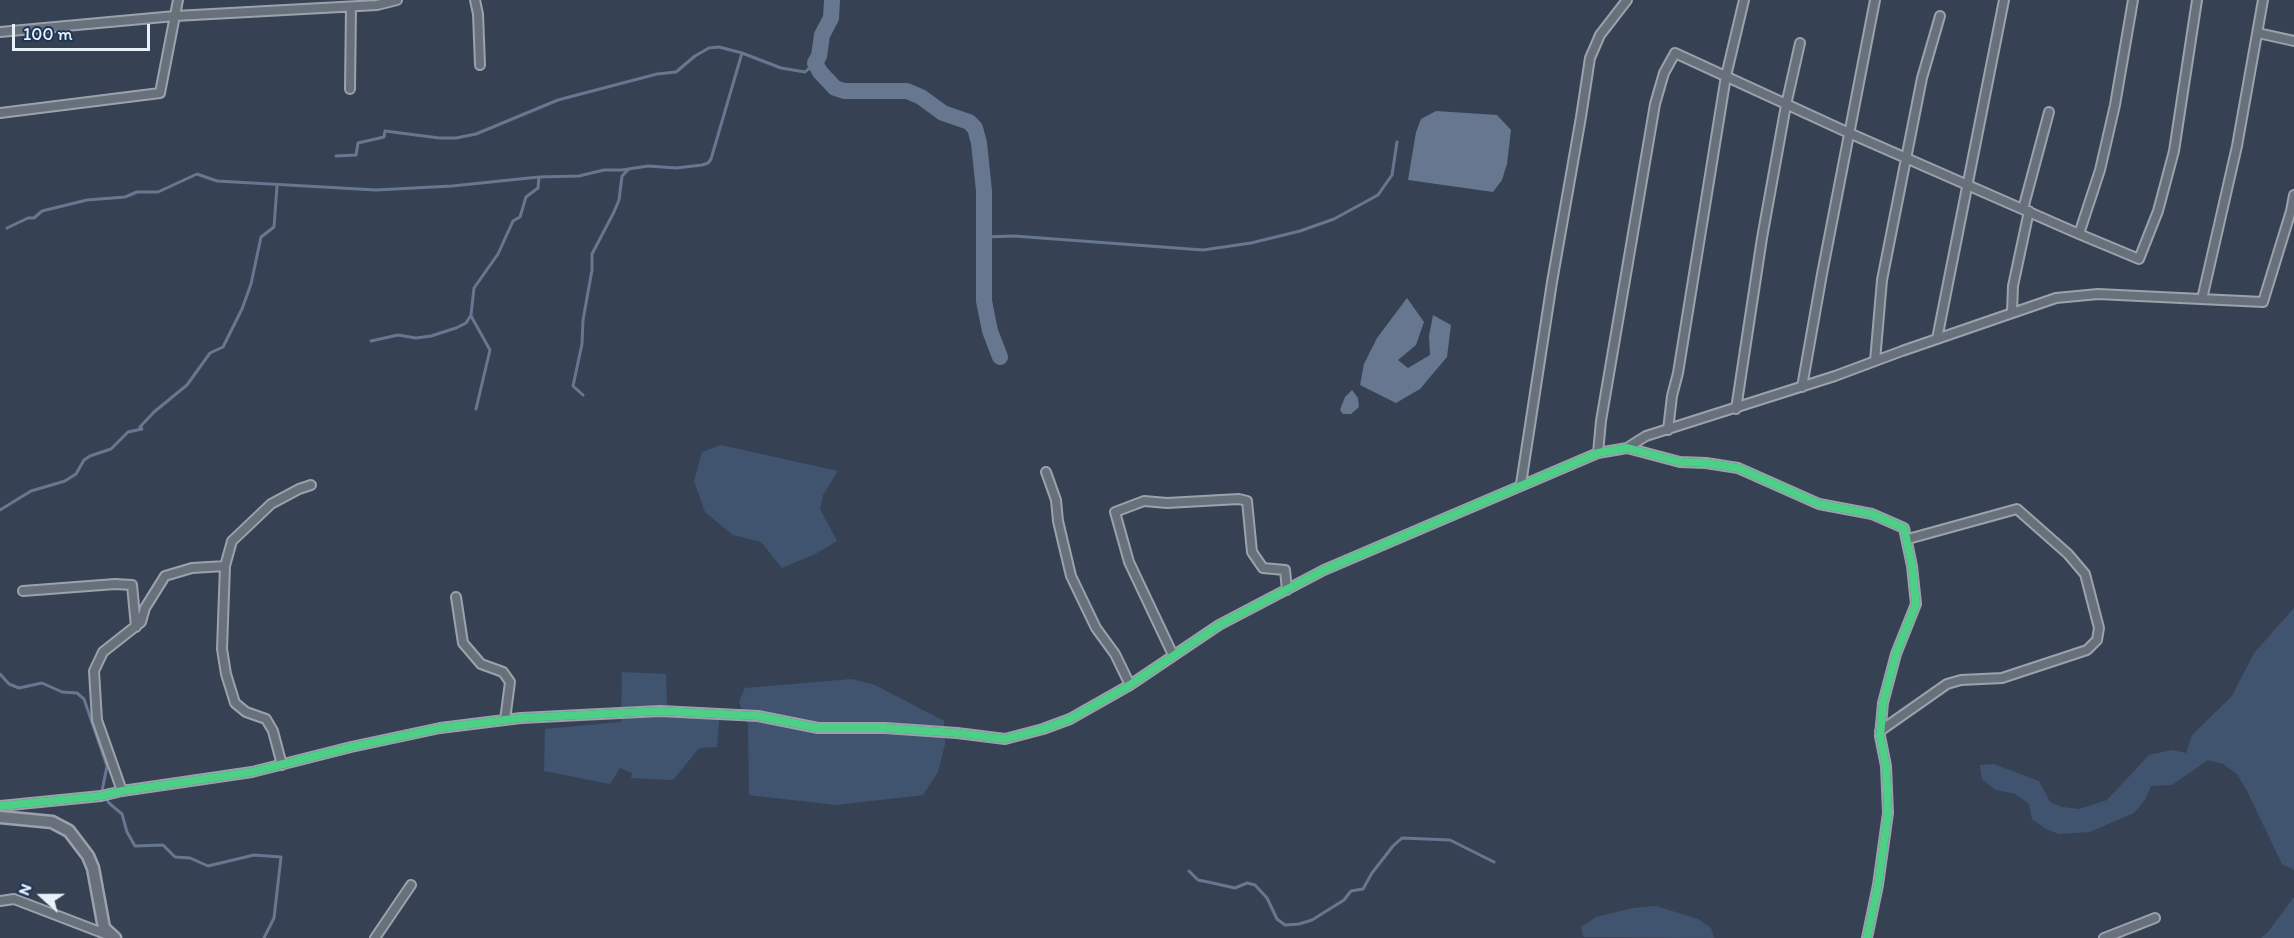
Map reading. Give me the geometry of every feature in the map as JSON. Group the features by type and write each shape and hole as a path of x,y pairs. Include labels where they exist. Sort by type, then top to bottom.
{"street":[{"path":"0,113 160,93 178,0"},
{"path":"0,32 322,4 351,7 377,6 396,0"},
{"path":"475,0 478,14 480,65"},
{"path":"1521,484 1590,58 1600,35 1627,0"},
{"path":"1668,430 1726,76 1744,0"},
{"path":"1802,387 1875,0"},
{"path":"1937,339 2004,0"},
{"path":"2079,234 2100,171 2115,105 2133,0"},
{"path":"1598,453 1601,421 1655,104 1664,73 1675,53 1849,133 2139,259 2158,211 2174,151 2197,0"},
{"path":"2202,299 2234,157 2263,0"},
{"path":"350,89 351,7"},
{"path":"1875,361 1882,280 1922,78 1940,16"},
{"path":"2258,33 2294,41"},
{"path":"1736,409 1762,238 1786,105 1800,43"},
{"path":"2012,312 2013,286 2026,210 2049,112"},
{"path":"0,806 105,795 252,772 440,728 521,718 660,711 758,716 818,728 895,729 1005,739 1043,729 1070,719 1130,685 1219,625 1324,570 1598,453 1628,448 1646,436 1802,387 2056,298 2097,294 2263,302 2294,195"},
{"path":"1628,448 1680,462 1738,468 1818,504 1872,514 1904,528 1908,539 1916,604 1896,654 1883,703 1880,731 1886,766 1888,813 1878,885 1867,938"},
{"path":"1046,472 1056,500 1058,521 1071,576 1096,628 1115,654 1130,685"},
{"path":"282,765 273,731 266,719 246,712 234,703 225,674 222,649 225,566 232,542 271,504 311,485"},
{"path":"1173,655 1129,562 1115,512 1144,501 1167,503 1239,499 1247,501 1252,552 1263,568 1285,570 1287,590"},
{"path":"1880,731 1947,684 1961,680 2002,678 2087,650 2097,640 2099,628 2085,574 2068,554 2018,509 1908,539"},
{"path":"122,791 96,720 94,671 103,652 141,622 145,608 165,576 192,568 225,566"},
{"path":"23,591 115,584 132,585 136,627"},
{"path":"456,597 463,643 481,664 503,672 510,682 505,720"},
{"path":"0,817 52,822 69,831 88,856 93,868 104,928 113,937"},
{"path":"375,938 411,885"},
{"path":"0,901 14,899 113,937"},
{"path":"2104,938 2155,918"}],"shaded area":[{"path":"1436,111 1497,115 1511,130 1507,164 1502,180 1493,192 1408,180 1416,132 1421,119"},
{"path":"1407,298 1424,322 1416,345 1398,360 1408,368 1430,355 1429,336 1433,315 1451,325 1447,357 1420,389 1396,403 1360,385 1364,364 1377,338"},
{"path":"1352,390 1358,398 1359,407 1351,414 1343,414 1340,410 1345,397"},
{"path":"721,445 838,471 823,495 820,509 837,541 815,554 782,568 761,542 733,535 705,512 694,481 702,452"},
{"path":"2294,608 2294,870 2282,864 2237,774 2223,764 2208,760 2172,785 2151,786 2145,800 2134,813 2090,832 2059,834 2046,829 2032,819 2029,804 2015,794 1996,790 1982,779 1980,765 1994,764 2039,781 2050,802 2062,807 2079,809 2107,800 2149,755 2172,750 2186,753 2192,735 2232,696 2254,653"},
{"path":"622,672 666,674 667,705 720,709 717,747 699,748 673,780 631,778 632,773 620,768 610,784 544,771 545,729 621,722"},
{"path":"852,679 875,685 944,721 945,744 938,772 923,795 836,805 749,795 748,725 739,702 745,688"},
{"path":"2294,897 2294,938 2261,938 2268,932"},
{"path":"1656,906 1698,919 1711,928 1714,938 1583,937 1581,927 1596,917 1633,908"}],"waterway":[{"path":"832,0 831,18 822,35 819,56 815,63 835,88 844,91 907,91 921,97 943,113 969,122 975,128 979,143 984,191 984,301 990,331 1000,357"},
{"path":"336,156 356,155 358,143 384,137 385,131 439,138 456,138 476,134 558,100 657,74 676,72 709,48 719,47 742,53"},
{"path":"7,228 28,218 34,218 42,211 87,200 125,197 137,192 158,192 197,174 217,181 376,190 579,176 604,170 648,166 676,168 702,165 711,159 742,53 781,68 805,72 815,63"},
{"path":"984,237 1014,236 1203,250 1251,243 1300,231 1334,219 1378,195 1392,175 1397,142"},
{"path":"583,395 573,386 582,344 592,254 614,212 619,200 622,176 628,170"},
{"path":"371,341 398,335 416,338 431,336 466,323 471,315 474,288 498,254 513,221 520,217 526,197 538,188 539,177"},
{"path":"0,510 31,491 65,481 76,474 84,460 111,449 128,432 142,429 140,427 154,412 187,385 210,353 223,347 242,309 251,284 261,237 274,227 277,186"},
{"path":"471,316 490,350 476,409"},
{"path":"0,674 9,684 19,688 42,683 62,692 77,693 84,699 107,766 102,791 109,803 122,814 127,832 135,846 163,845 175,857 190,858 208,866 254,855 281,857 274,918 264,938"},
{"path":"1189,871 1198,880 1235,888 1247,883 1255,885 1267,898 1277,919 1285,925 1312,920 1344,900 1351,891 1363,889 1372,873 1402,838 1450,840 1494,862"}],"cycle path":[{"path":"0,806 101,796 252,772 440,728 521,718 660,711 758,716 818,728 885,728 1005,739 1070,719 1130,685 1219,625 1324,570 1598,453 1627,448 1680,462 1738,468 1819,504 1872,514 1904,528 1912,566 1916,604 1896,654 1883,703 1880,736 1886,766 1888,813 1878,885 1867,938"}]}
